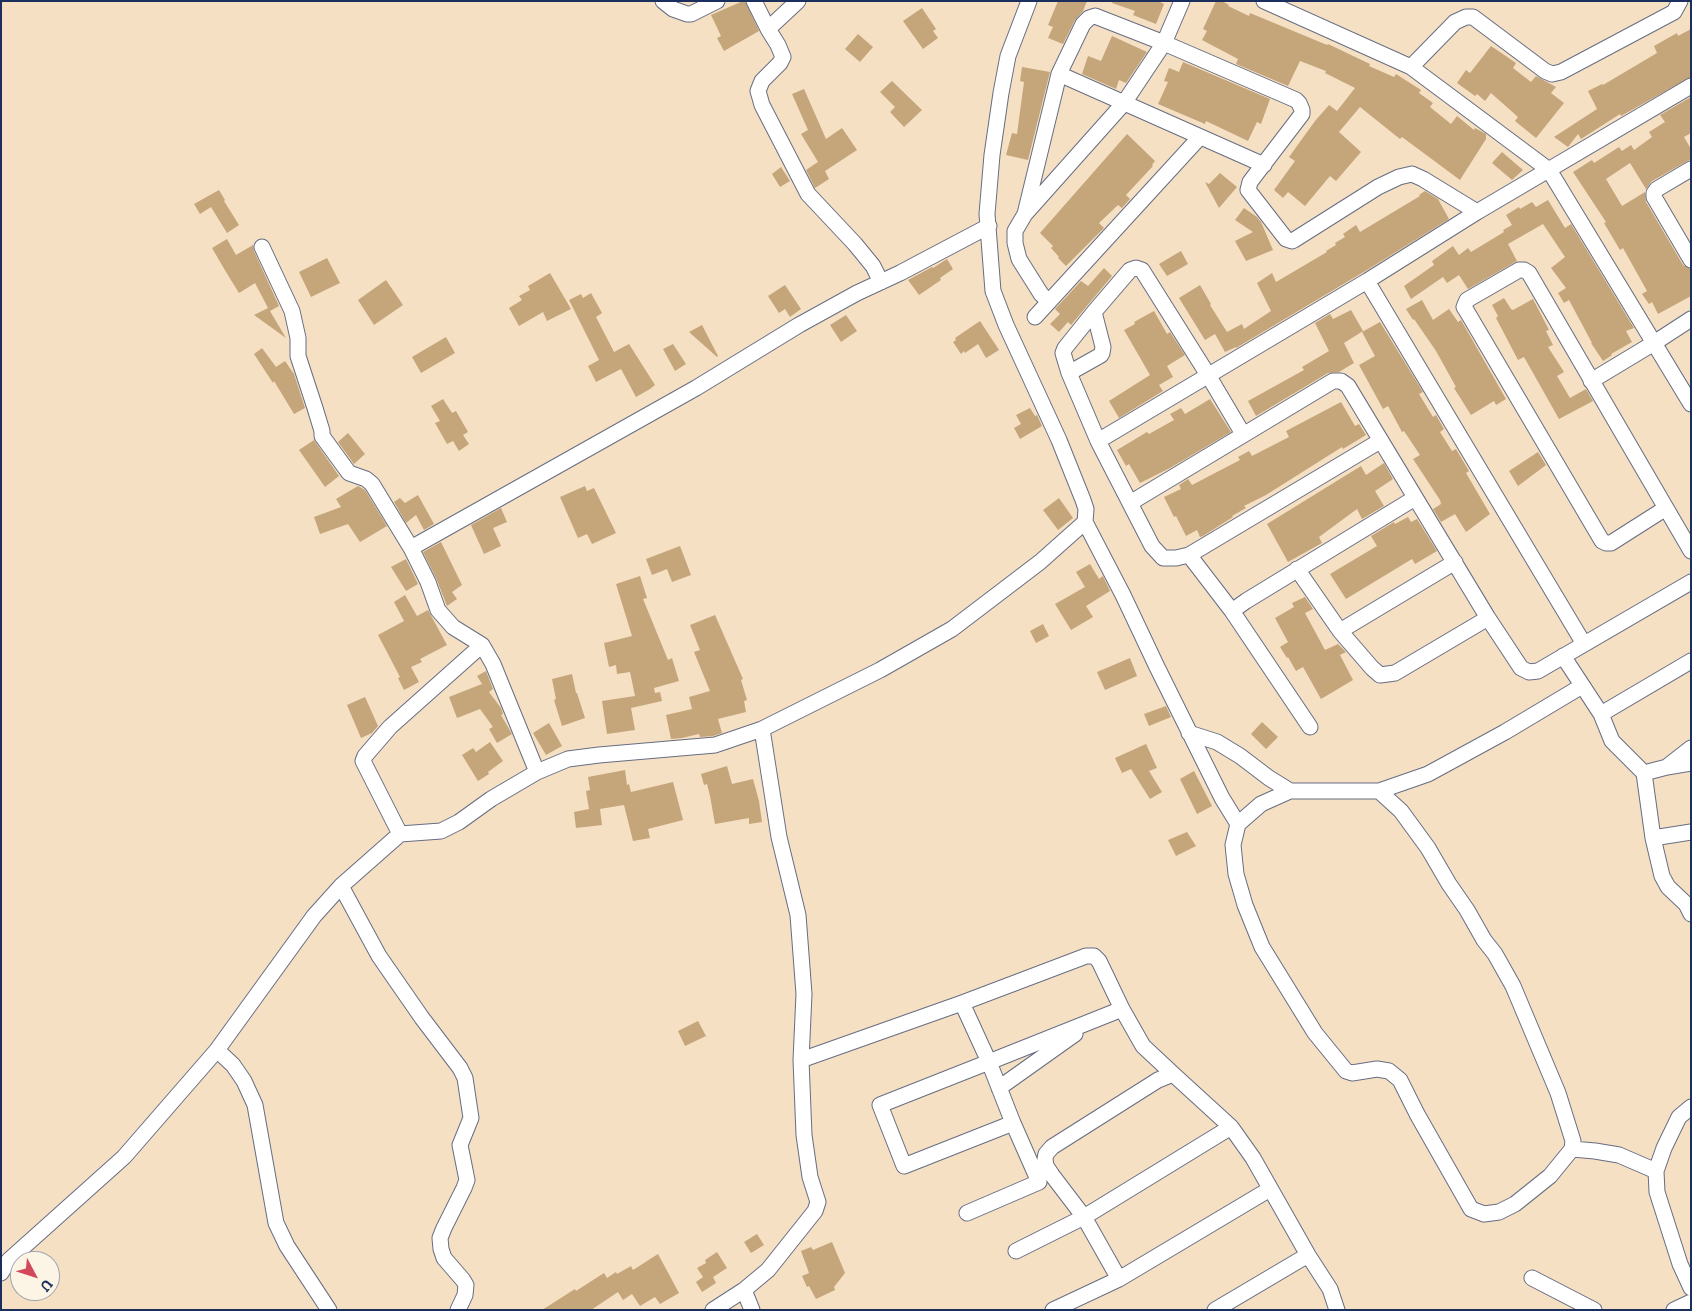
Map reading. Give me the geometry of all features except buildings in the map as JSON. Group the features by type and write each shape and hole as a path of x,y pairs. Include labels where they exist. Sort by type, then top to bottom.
{"street":[{"path":"663,1 673,9 687,14 691,14 717,1"},
{"path":"754,1 778,45 782,57 780,63 762,81 758,91 762,105 808,194 855,244 873,266 882,282"},
{"path":"768,29 798,1"},
{"path":"1029,1 1008,56 1001,93 988,196 988,226 993,291 1006,325 1059,440 1083,500 1086,509 1085,522 1123,595 1222,798 1238,824"},
{"path":"1048,301 1041,294 1019,259 1015,243 1015,230 1025,214 1124,104 1164,43 1182,1"},
{"path":"1264,1 1411,67 1549,170 1691,404"},
{"path":"1411,67 1455,22 1466,17 1473,17 1545,71 1552,74 1561,72 1674,12 1680,1"},
{"path":"1025,214 1059,74 1083,24 1094,16 1164,43 1299,102 1302,114 1248,186 1248,192 1284,237 1289,240 1294,240 1378,188 1399,177 1412,174 1477,212"},
{"path":"1059,74 1264,165"},
{"path":"1098,441 1367,281 1477,212 1691,86"},
{"path":"1035,317 1200,137"},
{"path":"1691,169 1656,189 1654,193 1656,200 1691,260"},
{"path":"411,548 696,388 799,325 988,226"},
{"path":"262,247 292,311 298,338 298,356 322,436 349,473 366,479 372,484 411,548 428,582 438,610 453,627 482,645 493,664 537,772"},
{"path":"1243,434 1142,270 1139,268 1130,270 1065,348 1064,358 1098,441 1152,546 1163,558 1189,555 1380,441"},
{"path":"1666,508 1611,543 1602,541 1464,307 1467,300 1519,270 1529,273 1591,381 1666,508 1691,551"},
{"path":"1367,281 1584,644"},
{"path":"1069,373 1102,353 1103,347 1094,312"},
{"path":"1591,381 1654,344 1691,319"},
{"path":"1130,504 1243,434 1336,380 1348,386 1488,618 1521,668 1529,672 1538,671 1691,582"},
{"path":"1232,612 1297,569 1415,498"},
{"path":"1,1273 9,1260 124,1157 217,1050 314,916 341,886 400,834 441,831 459,822 491,799 537,772 568,759 715,745 762,729 880,670 952,629 1040,562 1085,522"},
{"path":"1189,555 1232,612 1310,727"},
{"path":"1340,631 1455,562"},
{"path":"1297,569 1340,631 1380,675 1395,673 1488,618"},
{"path":"400,834 364,761 365,756 390,727 482,645"},
{"path":"1563,656 1601,714 1612,741 1644,773 1653,838 1662,876 1668,887 1689,907"},
{"path":"1601,714 1691,661"},
{"path":"1379,791 1401,811 1428,848 1513,986 1558,1093 1573,1141 1572,1149 1550,1176 1515,1204 1500,1212 1484,1214 1471,1209 1417,1114 1400,1080 1389,1071 1377,1070 1352,1073 1346,1071 1316,1033 1285,987 1262,947 1245,905 1236,874 1233,845 1238,824 1261,804 1290,791 1379,791 1428,774 1505,732 1582,686"},
{"path":"713,1310 744,1290 768,1270 815,1211 818,1202 810,1177 804,1135 801,1060 804,994 798,915 779,837 762,729"},
{"path":"1190,734 1217,742 1290,791"},
{"path":"1667,767 1691,748"},
{"path":"1644,773 1691,763"},
{"path":"1653,838 1691,832"},
{"path":"341,886 379,956 460,1068 465,1078 471,1118 460,1145 467,1180 440,1238 444,1258 466,1285 465,1296 458,1310"},
{"path":"801,1060 962,1003 1086,956 1094,956 1099,960 1122,1009 1143,1046 1231,1127 1253,1158 1330,1289 1337,1310"},
{"path":"962,1003 1039,1182 967,1213"},
{"path":"1012,1123 904,1166 880,1105 1122,1009"},
{"path":"999,1088 1092,1021"},
{"path":"217,1050 233,1065 244,1081 254,1105 276,1223 287,1246 329,1310"},
{"path":"1119,1279 1084,1217 1046,1166 1046,1154 1052,1148 1158,1080 1174,1074"},
{"path":"1691,1107 1679,1117 1664,1148 1656,1171 1656,1192 1680,1264 1691,1288"},
{"path":"1016,1251 1084,1217 1231,1127"},
{"path":"1572,1149 1620,1155 1656,1171"},
{"path":"1053,1310 1119,1279 1270,1189"},
{"path":"1215,1310 1308,1254"},
{"path":"1532,1278 1592,1309"},
{"path":"744,1290 752,1310"},
{"path":"1674,1310 1691,1302"}]}
